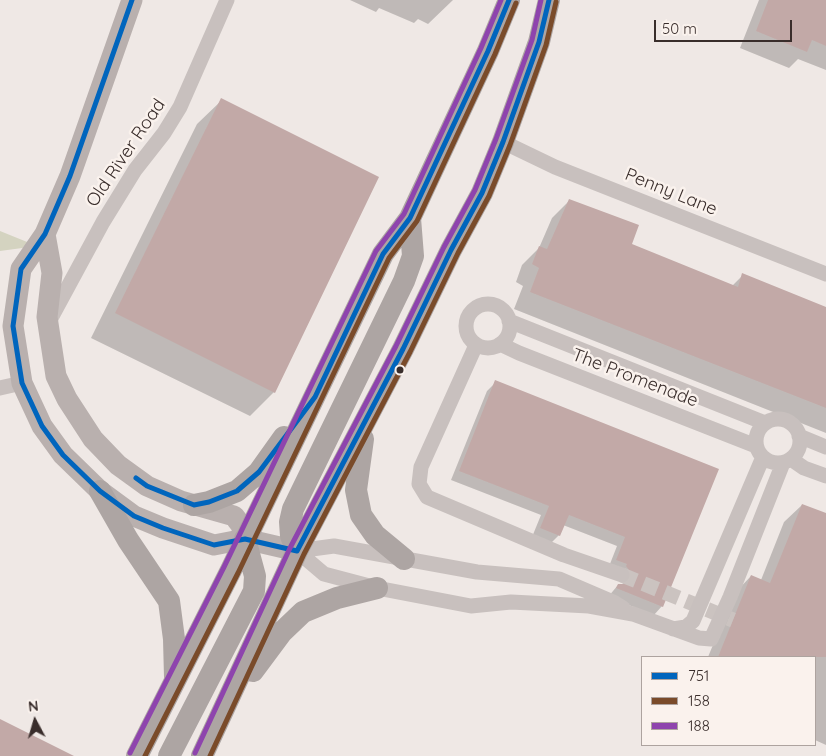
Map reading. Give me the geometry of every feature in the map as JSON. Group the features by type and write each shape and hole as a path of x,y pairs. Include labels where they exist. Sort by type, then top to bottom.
{"main road":[{"path":"132,0 70,176 45,234 21,269 13,326 22,383 42,426 63,455 100,491 134,516 214,545 245,539 297,551"},
{"path":"137,756 315,397 383,254 410,218 488,51 509,0"},
{"path":"202,756 297,551 482,192 503,142 539,42 549,0"},
{"path":"297,551 291,536 290,522 293,509 404,280 412,256 410,218"},
{"path":"45,234 52,274 48,324 56,376 67,399 93,439 118,465 148,486 181,501 234,516 240,525 245,539 255,576 254,592 169,756"},
{"path":"194,505 209,502 237,491 259,472 315,397"},
{"path":"366,420 356,490 361,515 375,535 404,559"},
{"path":"100,491 128,540 169,601 174,639 175,680"},
{"path":"226,705 282,632 303,612 336,598 377,588"}],"street":[{"name":"Old River Road","path":"48,324 103,222 135,170 164,133 180,107 227,0"},
{"name":"Penny Lane","path":"503,142 556,167 826,274"},
{"path":"483,304 491,304 499,307 506,313 509,321 509,330 506,338 500,344 484,348 470,339 466,331 466,322 469,314 475,308 483,304"},
{"name":"The Promenade","path":"509,321 765,423"},
{"path":"476,344 421,467 419,484 427,497 564,555 622,575"},
{"name":"The Promenade","path":"500,344 759,452"},
{"path":"0,388 22,383"},
{"path":"297,551 324,574 377,588 471,606 511,602 589,606 633,614 674,629 699,638 711,639 787,461 796,453 800,445 796,428 790,423 782,419 773,420 765,423 759,430 756,438 759,452 693,620 686,627 674,629"},
{"path":"799,436 826,447"},
{"path":"759,452 774,463 787,461 826,476"},
{"path":"297,551 334,546 477,572 559,579 615,603 633,614"}],"green space":[{"path":"0,231 37,246 0,251"}],"building":[{"path":"768,0 826,0 826,46 812,40 807,52 756,31"},
{"path":"221,98 379,177 275,393 115,313"},
{"path":"569,199 639,225 632,244 738,287 742,273 826,307 826,408 530,292 539,268 532,264 539,246 547,249"},
{"path":"495,380 719,469 663,607 616,588 618,584 624,584 631,578 631,573 626,566 627,564 616,560 625,537 569,515 560,536 540,528 549,506 459,471"},
{"path":"802,504 826,513 826,657 718,656 751,575 770,583"},
{"path":"0,719 74,756 0,756"}],"tunnel":[{"path":"622,575 733,620"}],"transit line":[{"name":"751","path":"132,0 70,176 45,234 21,269 13,326 22,383 42,426 63,455 100,491 134,516 214,545 245,539 297,551 482,193 503,142 539,42 549,0"},
{"name":"188","path":"130,753 224,567 376,251 404,214 481,48 501,0"},
{"name":"751","path":"136,478 147,486 194,505 209,502 237,491 259,472 315,397 383,254 410,218 488,51 509,0"},
{"name":"188","path":"195,753 290,548 475,190 496,139 532,40 541,0"},
{"name":"158","path":"210,756 304,554 489,196 510,145 546,45 556,2"},
{"name":"158","path":"145,756 238,573 389,258 417,221 495,54 516,3"}]}
